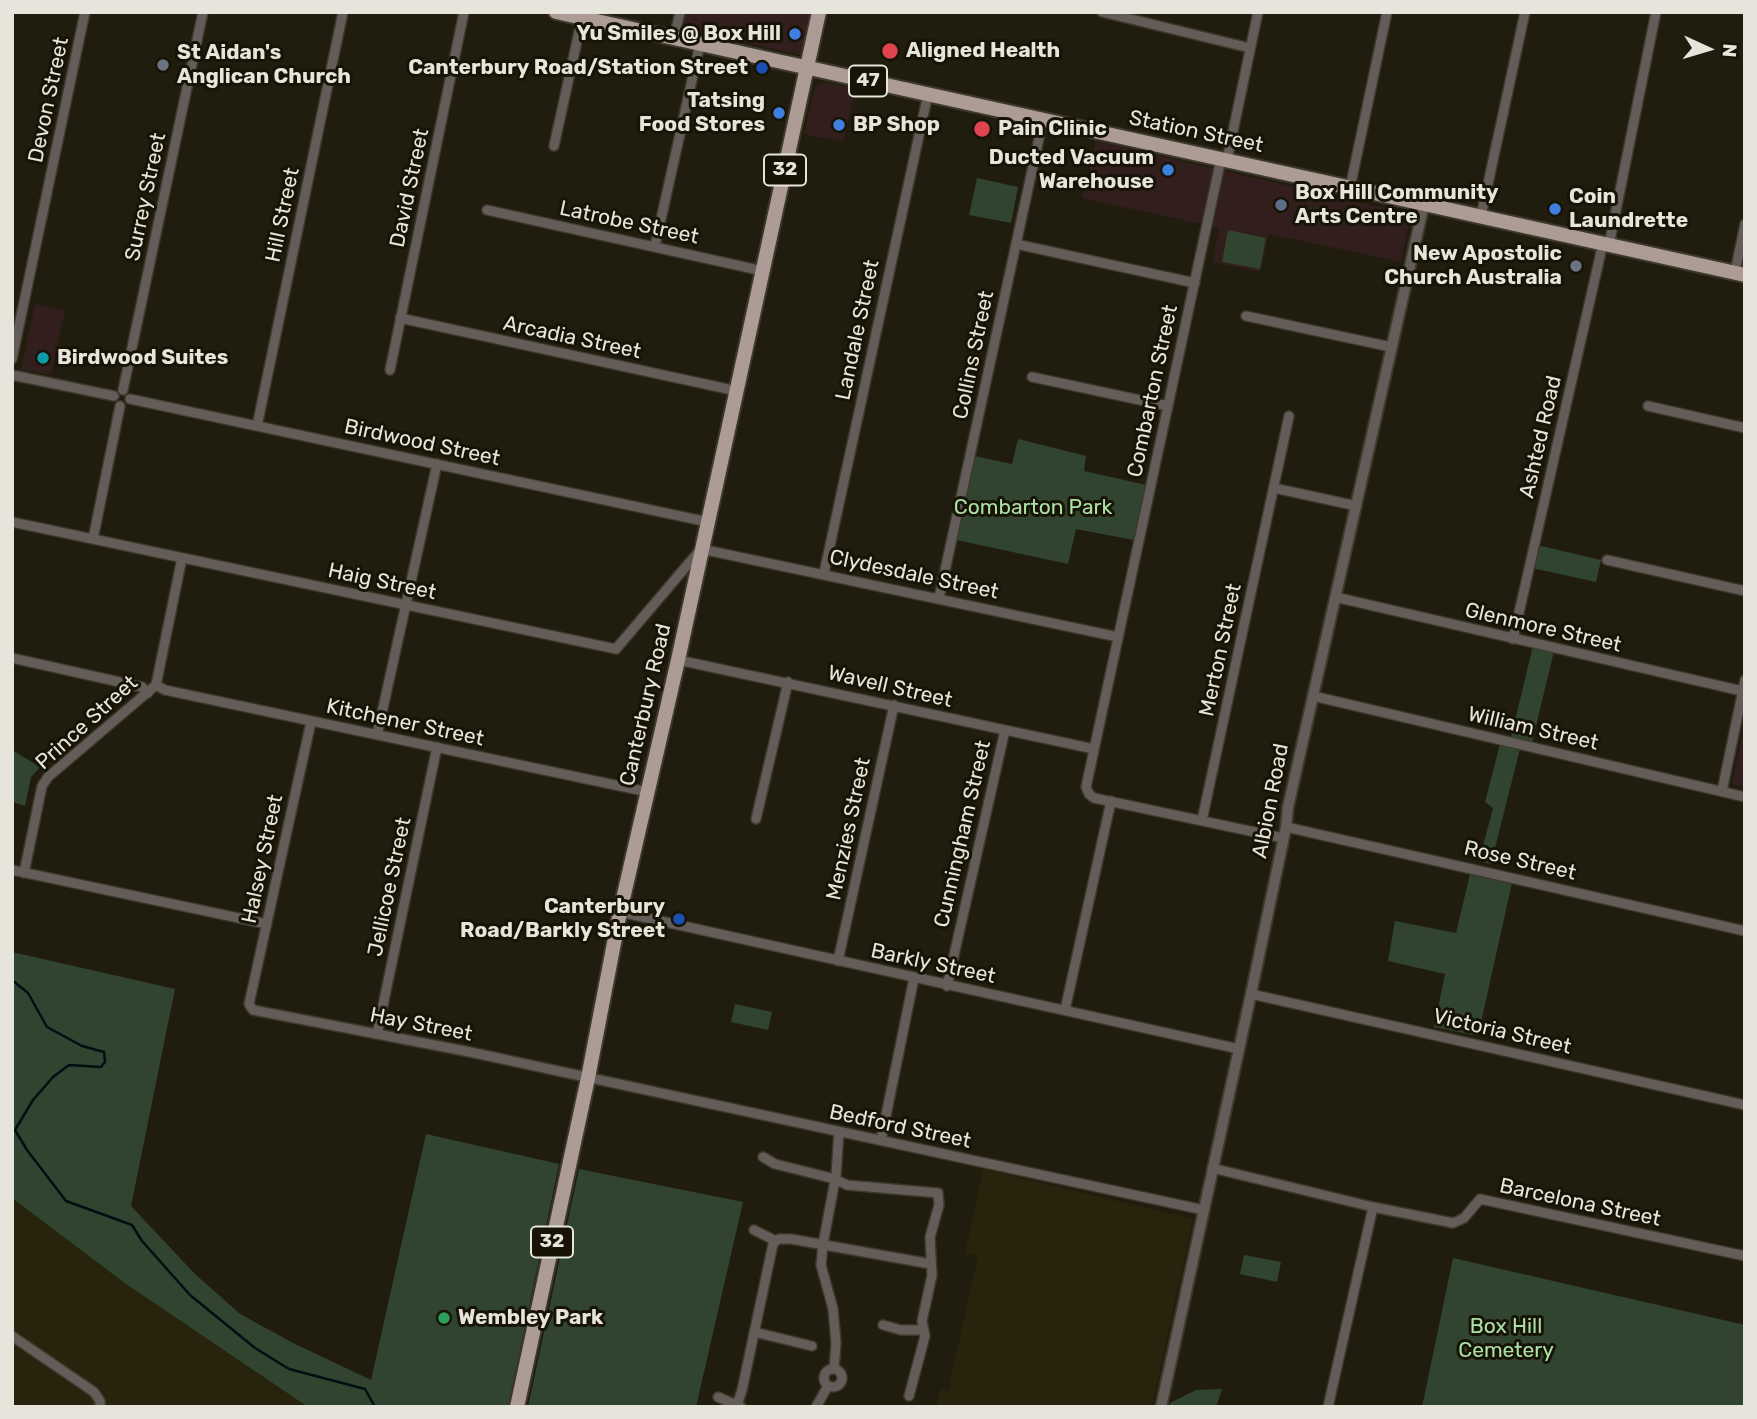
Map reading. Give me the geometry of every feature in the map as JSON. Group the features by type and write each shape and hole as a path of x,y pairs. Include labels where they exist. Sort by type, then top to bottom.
{"main road":[{"name":"Station Street","path":"556,12 1740,274"},
{"name":"Canterbury Road","path":"517,1407 588,1078 620,912 678,660 819,12"}],"street":[{"name":"Devon Street","path":"12,359 85,12"},
{"name":"Surrey Street","path":"123,390 203,12"},
{"name":"Hill Street","path":"257,426 344,12"},
{"name":"David Street","path":"390,370 464,12"},
{"path":"674,38 680,12"},
{"path":"1102,12 1250,48"},
{"name":"Combarton Street","path":"1089,794 1086,787 1118,637 1195,283 1258,12"},
{"path":"1350,188 1387,12"},
{"path":"1481,216 1525,12"},
{"name":"Ashted Road","path":"1513,639 1606,244 1656,12"},
{"path":"554,146 582,18"},
{"path":"655,246 700,44"},
{"name":"Landale Street","path":"824,573 928,94"},
{"name":"Collins Street","path":"939,598 1043,120"},
{"name":"Albion Road","path":"1161,1407 1251,994 1288,807 1424,204"},
{"name":"Latrobe Street","path":"487,210 763,271"},
{"path":"1740,274 1745,225"},
{"path":"1016,244 1195,283"},
{"path":"1246,316 1391,347"},
{"name":"Arcadia Street","path":"400,318 737,391"},
{"path":"12,375 114,396"},
{"path":"1032,376 1168,406"},
{"path":"118,390 123,390 128,393 130,399 120,406 114,402 114,396 118,390"},
{"name":"Birdwood Street","path":"130,399 708,522"},
{"path":"93,539 120,406"},
{"path":"1648,406 1745,428"},
{"name":"Merton Street","path":"1202,820 1289,416"},
{"path":"377,735 437,464"},
{"path":"1274,488 1357,506"},
{"name":"Haig Street","path":"12,522 616,649 701,549"},
{"name":"Clydesdale Street","path":"701,549 1118,637"},
{"name":"Prince Street","path":"24,873 42,786 48,777 156,685 183,558"},
{"path":"1607,561 1745,591"},
{"name":"Glenmore Street","path":"1335,597 1742,691"},
{"path":"12,658 142,687 148,693"},
{"name":"Wavell Street","path":"678,660 1094,749"},
{"path":"1722,791 1745,680"},
{"path":"756,819 788,682"},
{"name":"Kitchener Street","path":"156,685 165,690 311,722 648,792"},
{"name":"William Street","path":"1313,696 1745,797"},
{"name":"Menzies Street","path":"838,961 894,705"},
{"name":"Halsey Street","path":"249,1004 311,722"},
{"name":"Cunningham Street","path":"947,986 1005,730"},
{"name":"Jellicoe Street","path":"377,1034 437,747"},
{"name":"Rose Street","path":"1089,794 1202,820 1285,832 1745,931"},
{"path":"1065,1010 1111,801"},
{"path":"12,870 267,924"},
{"name":"Barkly Street","path":"620,912 1239,1049"},
{"path":"881,1140 914,978"},
{"name":"Victoria Street","path":"1251,994 1745,1105"},
{"name":"Hay Street","path":"249,1004 253,1010 588,1078"},
{"name":"Bedford Street","path":"588,1078 1204,1210"},
{"path":"834,1369 836,1343 833,1309 821,1265 835,1179 839,1132"},
{"path":"763,1157 775,1164 835,1179 847,1185 938,1193 939,1205 930,1237 932,1275 922,1321 925,1336 909,1396"},
{"name":"Barcelona Street","path":"1212,1168 1373,1207 1453,1223 1464,1217 1480,1199 1745,1256"},
{"path":"1328,1407 1373,1207"},
{"path":"754,1230 776,1241"},
{"path":"718,1397 739,1406 773,1244 779,1239 931,1264"},
{"path":"883,1325 901,1330 923,1330"},
{"path":"754,1332 812,1346"},
{"path":"12,1336 94,1392 100,1401 100,1407"},
{"path":"828,1386 836,1387 842,1381 841,1374 834,1369"},
{"path":"828,1386 824,1379 825,1374 834,1369"},
{"path":"816,1407 828,1386"}],"shaded area":[{"path":"685,12 810,12 801,55 681,29"},
{"path":"824,82 856,88 843,142 804,134 815,85"},
{"path":"1096,141 1411,214 1401,262 1269,234 1260,272 1213,262 1219,228 1082,198"},
{"path":"35,304 65,310 51,375 21,369"},
{"path":"1745,724 1745,787 1732,784"},
{"path":"983,1169 1193,1219 1152,1407 936,1407 940,1389 948,1391 978,1256 965,1253"},
{"path":"12,1198 126,1284 308,1407 12,1407"}],"green space":[{"path":"977,178 1018,187 1011,223 969,215"},
{"path":"1228,230 1266,238 1260,269 1222,262"},
{"name":"Combarton Park","path":"1018,439 1086,456 1084,471 1151,486 1139,541 1076,529 1068,564 952,539 970,455 1012,464"},
{"path":"1537,545 1601,560 1596,582 1532,568"},
{"path":"1533,646 1554,651 1531,747 1521,745 1491,864 1479,861 1493,808 1485,802 1501,740 1510,741"},
{"path":"12,750 40,767 31,777 25,806 12,802"},
{"path":"1470,874 1512,883 1478,1036 1434,1027 1445,974 1388,961 1395,921 1456,933"},
{"path":"12,952 175,989 131,1206 195,1274 240,1314 371,1380 426,1134 559,1164 508,1407 308,1407 126,1284 12,1198"},
{"path":"735,1004 772,1012 768,1030 731,1022"},
{"path":"579,1169 743,1202 696,1407 528,1407"},
{"path":"1244,1255 1281,1262 1277,1282 1240,1274"},
{"name":"Box Hill Cemetery","path":"1453,1258 1745,1325 1745,1407 1422,1407"},
{"path":"1222,1389 1216,1407 1169,1407 1170,1403 1196,1390"}],"waterway":[{"path":"12,980 28,993 47,1027 82,1046 104,1052 105,1062 101,1067 69,1065 53,1077 33,1100 15,1130 66,1201 132,1225 142,1241 190,1295 255,1348 289,1369 365,1389 375,1407"}],"place":[{"name":"Yu Smiles @ Box Hill","path":"795,34"},
{"name":"Aligned Health","path":"890,51"},
{"name":"St Aidan's Anglican Church","path":"163,65"},
{"name":"Canterbury Road/Station Street","path":"762,68"},
{"name":"Tatsing Food Stores","path":"779,113"},
{"name":"BP Shop","path":"839,125"},
{"name":"Pain Clinic","path":"982,129"},
{"name":"Ducted Vacuum Warehouse","path":"1168,170"},
{"name":"Box Hill Community Arts Centre","path":"1281,205"},
{"name":"Coin Laundrette","path":"1555,209"},
{"name":"New Apostolic Church Australia","path":"1576,266"},
{"name":"Birdwood Suites","path":"43,358"},
{"name":"Canterbury Road/Barkly Street","path":"679,919"},
{"name":"Wembley Park","path":"444,1318"}]}
